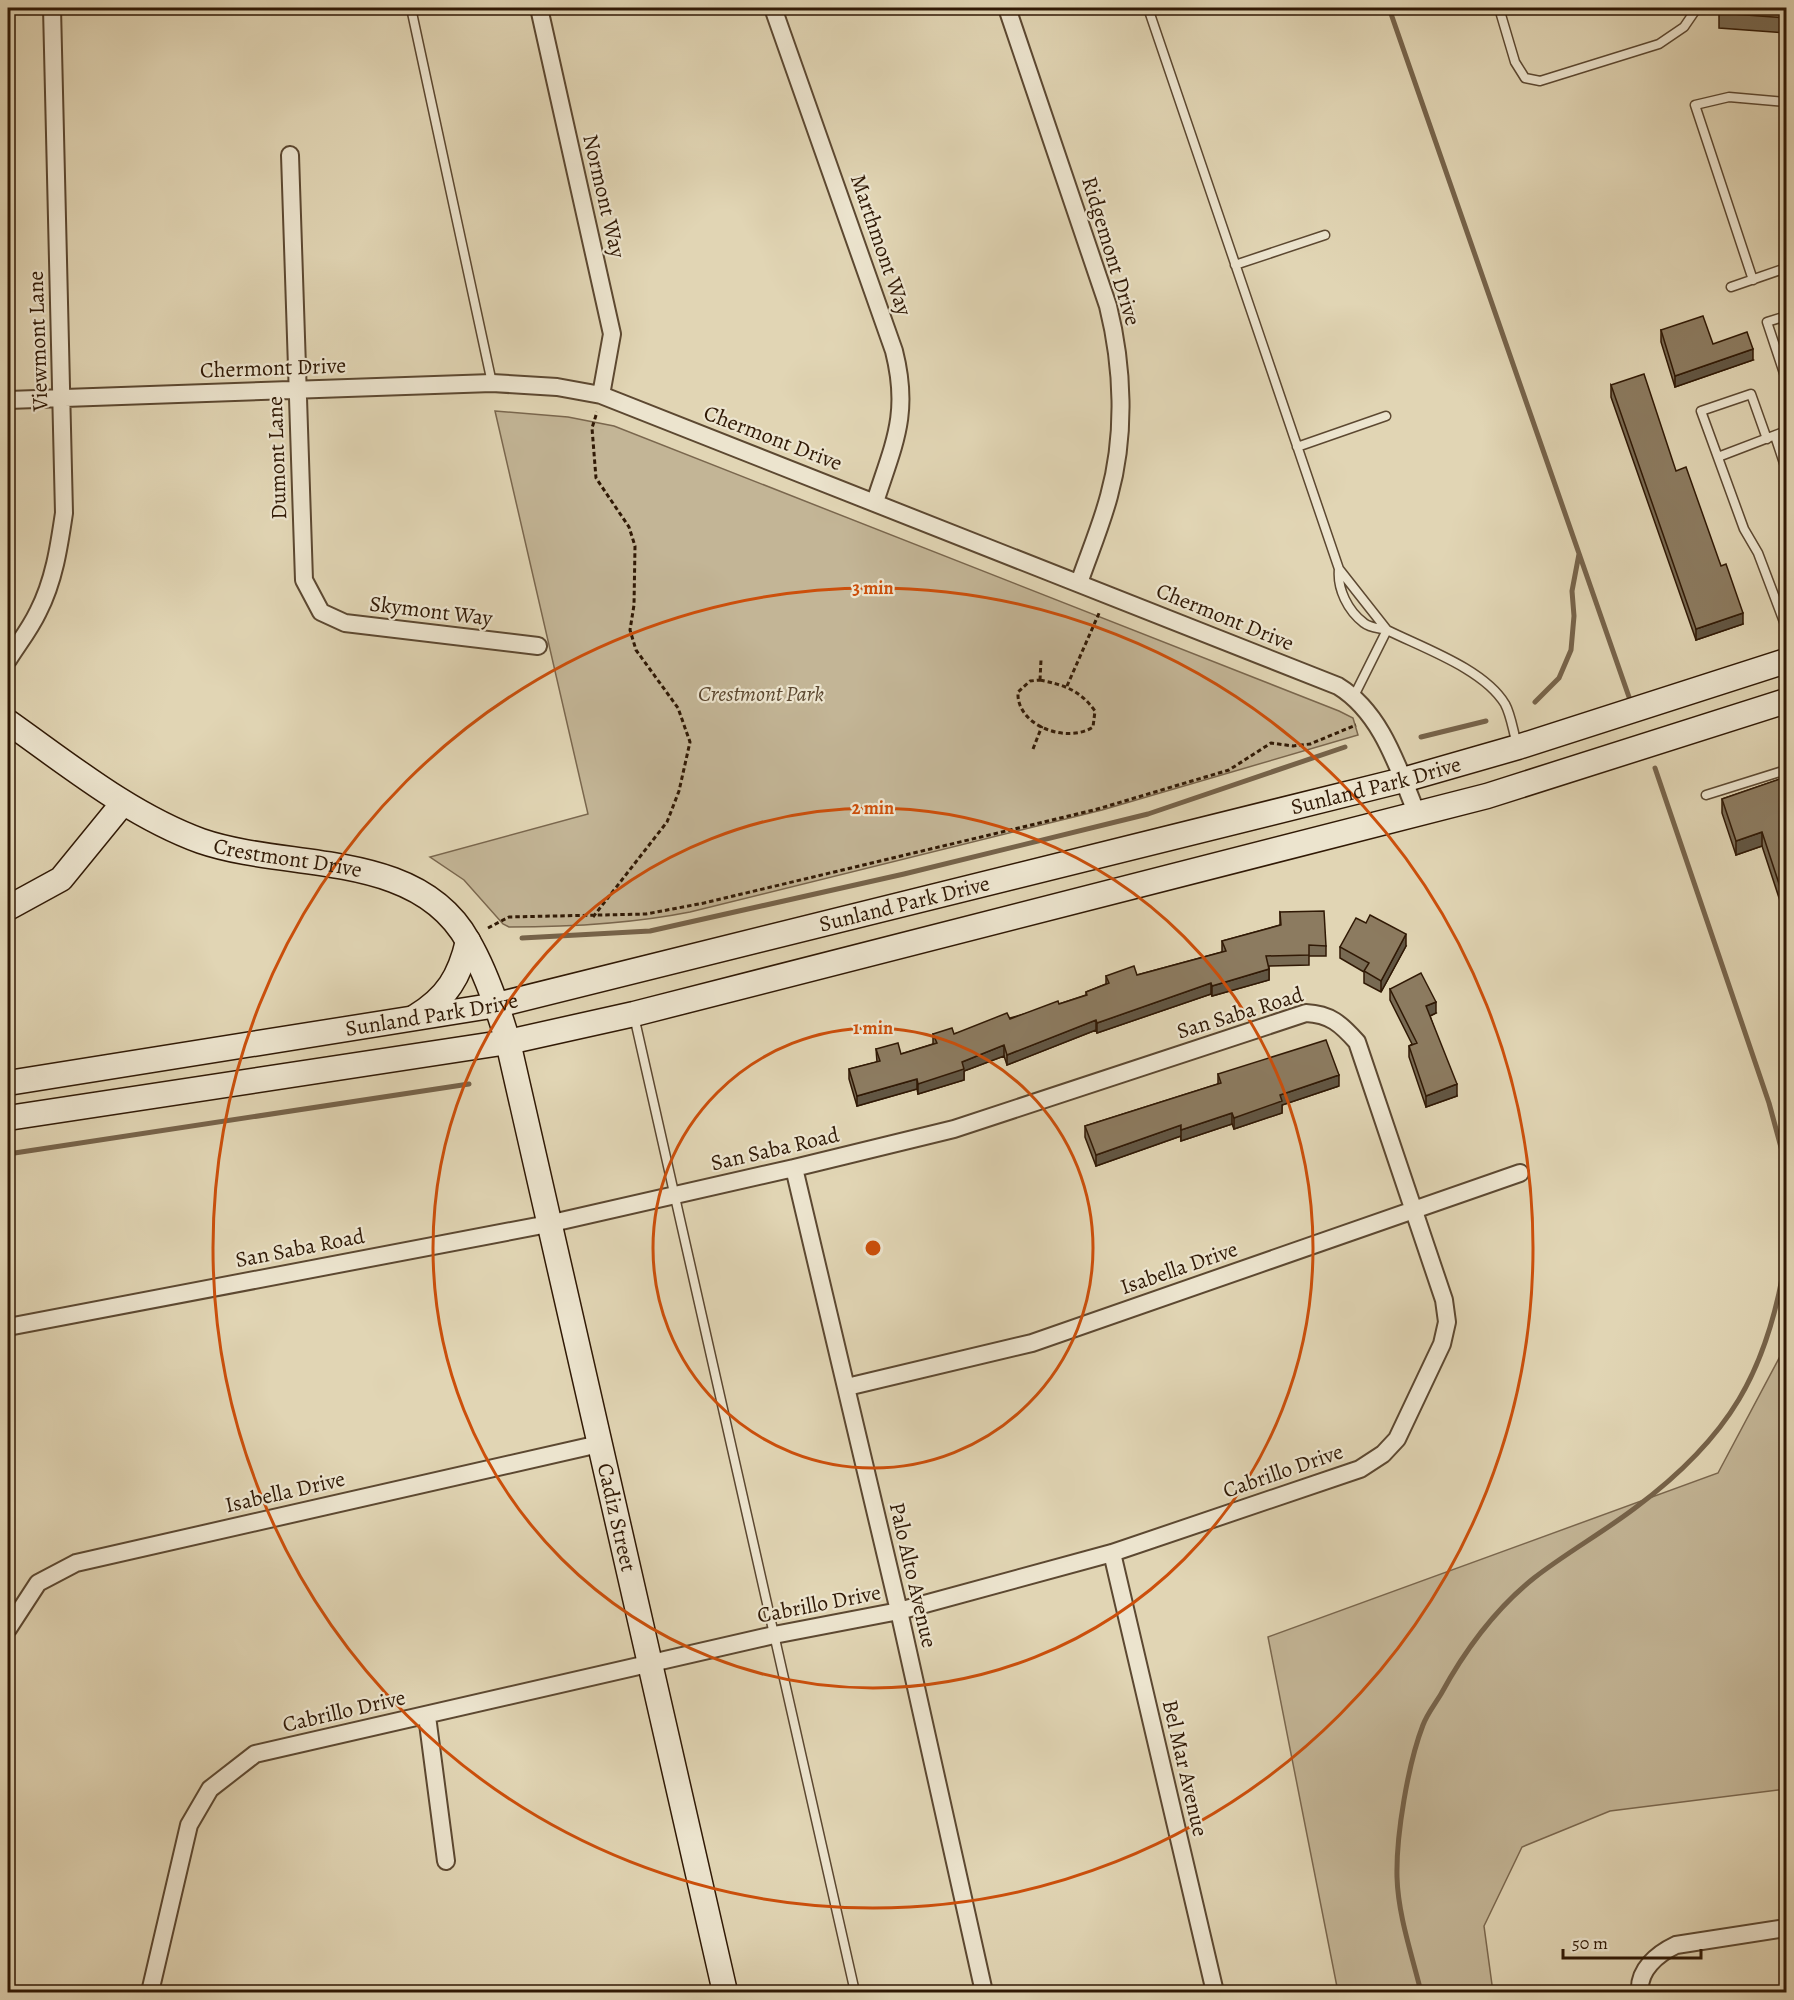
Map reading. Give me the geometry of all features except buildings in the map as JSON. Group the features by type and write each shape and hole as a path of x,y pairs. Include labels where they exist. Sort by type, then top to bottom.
{"main road":[{"name":"Sunland Park Drive","path":"8,1083 496,1005 1403,780 1518,747 1786,661"},
{"name":"Sunland Park Drive","path":"8,1118 508,1042 634,1014 1487,796 1786,701"},
{"name":"Crestmont Drive","path":"8,722 123,803 166,826 235,852 372,872 427,895 451,917 478,934 508,1042"},
{"path":"8,908 61,879 123,803"},
{"path":"412,1018 435,1004 447,989 461,969 478,934"},
{"name":"Cadiz Street","path":"508,1042 725,1992"}],"street":[{"name":"Viewmont Lane","path":"8,660 38,613 58,556 64,513 52,8"},
{"name":"Normont Way","path":"539,8 612,334 601,395"},
{"name":"Marthmont Way","path":"773,8 894,351 900,376 902,400 899,428 874,502"},
{"name":"Ridgemont Drive","path":"1007,8 1108,306 1116,336 1120,414 1116,457 1110,495 1079,583"},
{"name":"Dumont Lane","path":"290,155 304,580 321,612"},
{"name":"Chermont Drive","path":"8,400 492,383 557,387 601,395 1338,686 1354,696 1373,717 1417,814"},
{"name":"Skymont Way","path":"321,612 345,623 372,628 538,646"},
{"name":"San Saba Road","path":"8,1327 548,1224 794,1168 954,1129 1306,1013 1323,1014 1341,1024 1357,1042 1414,1210"},
{"name":"Palo Alto Avenue","path":"794,1168 899,1611 984,1992"},
{"name":"Isabella Drive","path":"847,1387 1032,1343 1520,1173"},
{"name":"Cabrillo Drive","path":"150,1992 189,1825 210,1788 255,1754 774,1635 899,1611 1113,1553 1360,1469 1383,1454 1397,1439 1442,1344 1447,1322 1444,1300 1414,1210"},
{"name":"Isabella Drive","path":"8,1629 38,1583 76,1563 599,1444"},
{"name":"Bel Mar Avenue","path":"1113,1553 1215,1992"},
{"path":"427,1716 446,1862"},
{"path":"1640,1992 1640,1984 1648,1966 1660,1952 1676,1945 1786,1928"}],"lane":[{"path":"411,8 492,383"},
{"path":"1148,8 1339,569 1387,630"},
{"path":"1499,8 1515,62 1525,78 1540,81 1659,44 1684,27 1697,8"},
{"path":"1754,280 1695,105 1729,97 1786,102"},
{"path":"1235,265 1325,235"},
{"path":"1731,287 1786,268"},
{"path":"1786,316 1767,322 1786,379"},
{"path":"1786,469 1751,394 1701,411 1744,529 1758,553 1786,627"},
{"path":"1297,447 1386,417"},
{"path":"1718,457 1786,431"},
{"path":"1339,569 1338,582 1352,609 1364,623 1387,630 1478,676 1494,690 1506,705 1518,747"},
{"path":"1776,600 1786,596"},
{"path":"1354,696 1387,630"},
{"path":"1706,795 1786,770"},
{"path":"634,1014 855,1992"}],"path":[{"path":"593,917 668,822 679,792 690,742 678,708 636,650 630,630 634,605 635,546 629,527 596,478 593,459 592,428 601,395"},
{"path":"1067,686 1108,594"},
{"path":"1040,680 1041,660"},
{"path":"1040,680 1067,686 1078,692 1095,711 1093,727 1078,734 1042,726 1029,718 1018,703 1018,692 1023,685 1040,680"},
{"path":"478,934 510,917 593,917 646,914 704,903 1094,810 1229,770 1270,743 1293,746 1310,744 1360,723"},
{"path":"1034,749 1042,726"}],"green space":[{"name":"Crestmont Park","path":"495,411 568,417 614,426 1339,711 1353,718 1358,735 1102,810 690,912 600,924 509,927 503,924 464,880 430,857 588,814"},
{"path":"1786,1345 1786,1789 1610,1811 1522,1847 1484,1926 1493,1992 1338,1992 1268,1637 1718,1473"}],"waterway":[{"path":"1389,8 1629,697"},
{"path":"1535,702 1559,678 1571,650 1574,616 1572,591 1579,554"},
{"path":"1421,737 1486,721"},
{"path":"522,938 650,931 904,874 1148,814 1345,747"},
{"path":"1655,768 1769,1103 1782,1151 1786,1187"},
{"path":"8,1154 469,1084"},
{"path":"1421,1992 1400,1906 1397,1860 1408,1779 1423,1725 1470,1646 1506,1603 1546,1569 1635,1508 1668,1482 1696,1455 1719,1428 1739,1399 1755,1368 1768,1334 1786,1256"}]}
